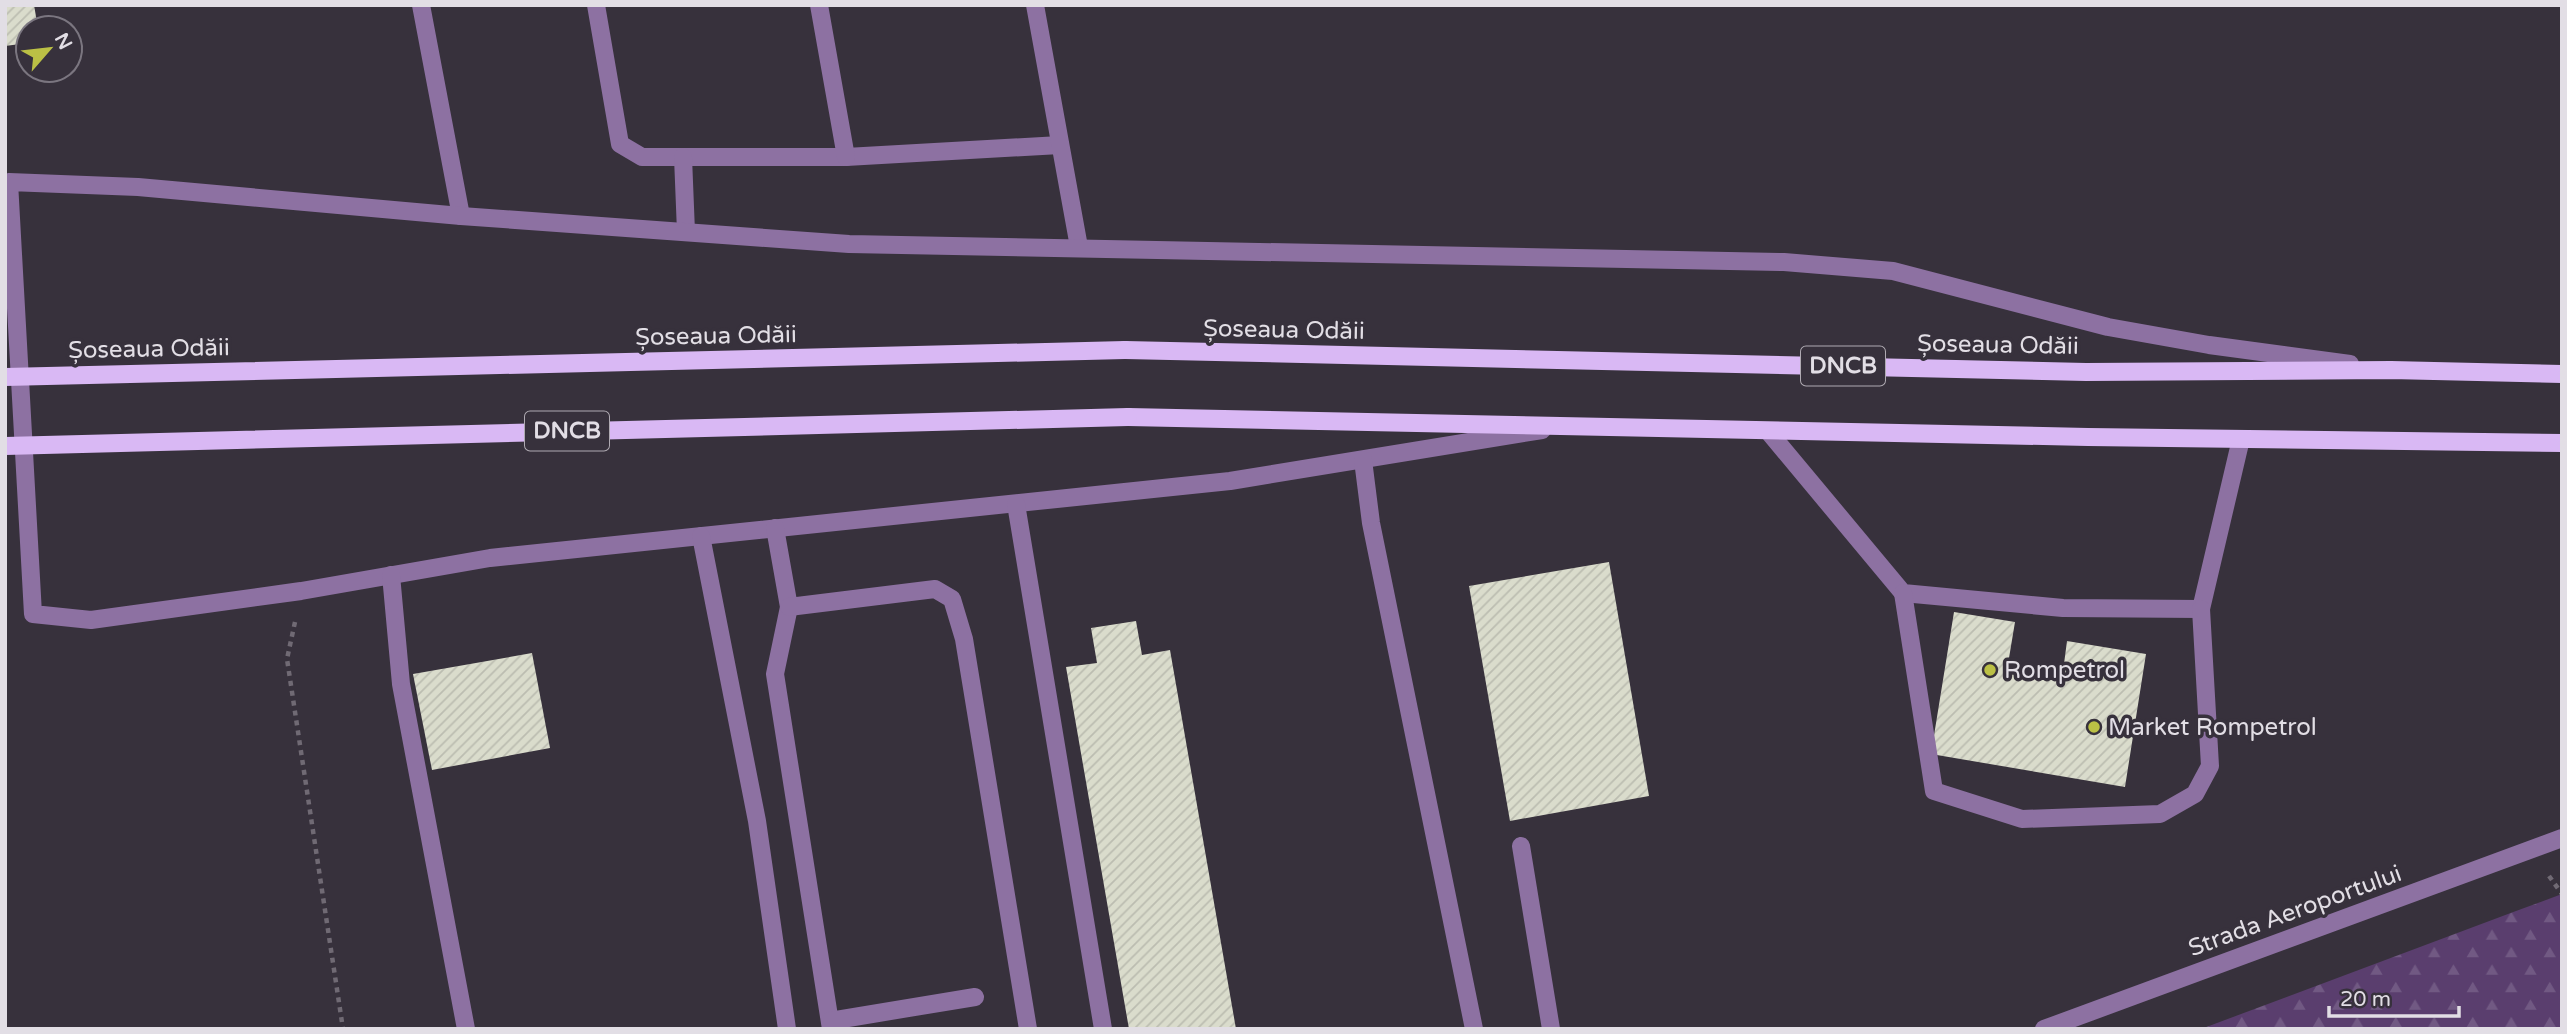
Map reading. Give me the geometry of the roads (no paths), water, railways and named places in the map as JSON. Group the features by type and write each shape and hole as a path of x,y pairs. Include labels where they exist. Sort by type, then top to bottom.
{"main road":[{"name":"Șoseaua Odăii","path":"5,377 1125,351 2086,372 2391,370 2562,374"},
{"name":"DNCB","path":"5,446 1128,416 1768,431 2562,443"}],"street":[{"path":"421,5 461,216"},
{"path":"596,5 620,144 642,157 846,157 1060,145"},
{"path":"819,5 846,157"},
{"path":"1035,5 1079,247"},
{"path":"683,157 686,232"},
{"path":"1573,425 1230,481 490,558 301,591 91,620 33,614 9,182 138,187 461,216 849,244 1784,262 1893,271 2108,327 2209,345 2391,370"},
{"path":"1768,431 1903,593 1934,792 2022,819 2160,814 2195,794 2210,766 2201,609 2241,439"},
{"path":"1363,460 1371,523 1474,1029"},
{"path":"1016,504 1103,1029"},
{"path":"775,528 789,607 775,674 830,1025 975,997"},
{"path":"701,536 757,821 786,1029"},
{"path":"391,575 401,684 466,1029"},
{"path":"789,607 935,589 952,599 964,639 1028,1029"},
{"path":"1903,593 2063,608 2201,609"},
{"name":"Strada Aeroportului","path":"2044,1029 2562,838"},
{"path":"1521,846 1550,1029"}],"place":[{"name":"Rompetrol","path":"1990,670"},
{"name":"Market Rompetrol","path":"2094,727"}]}
